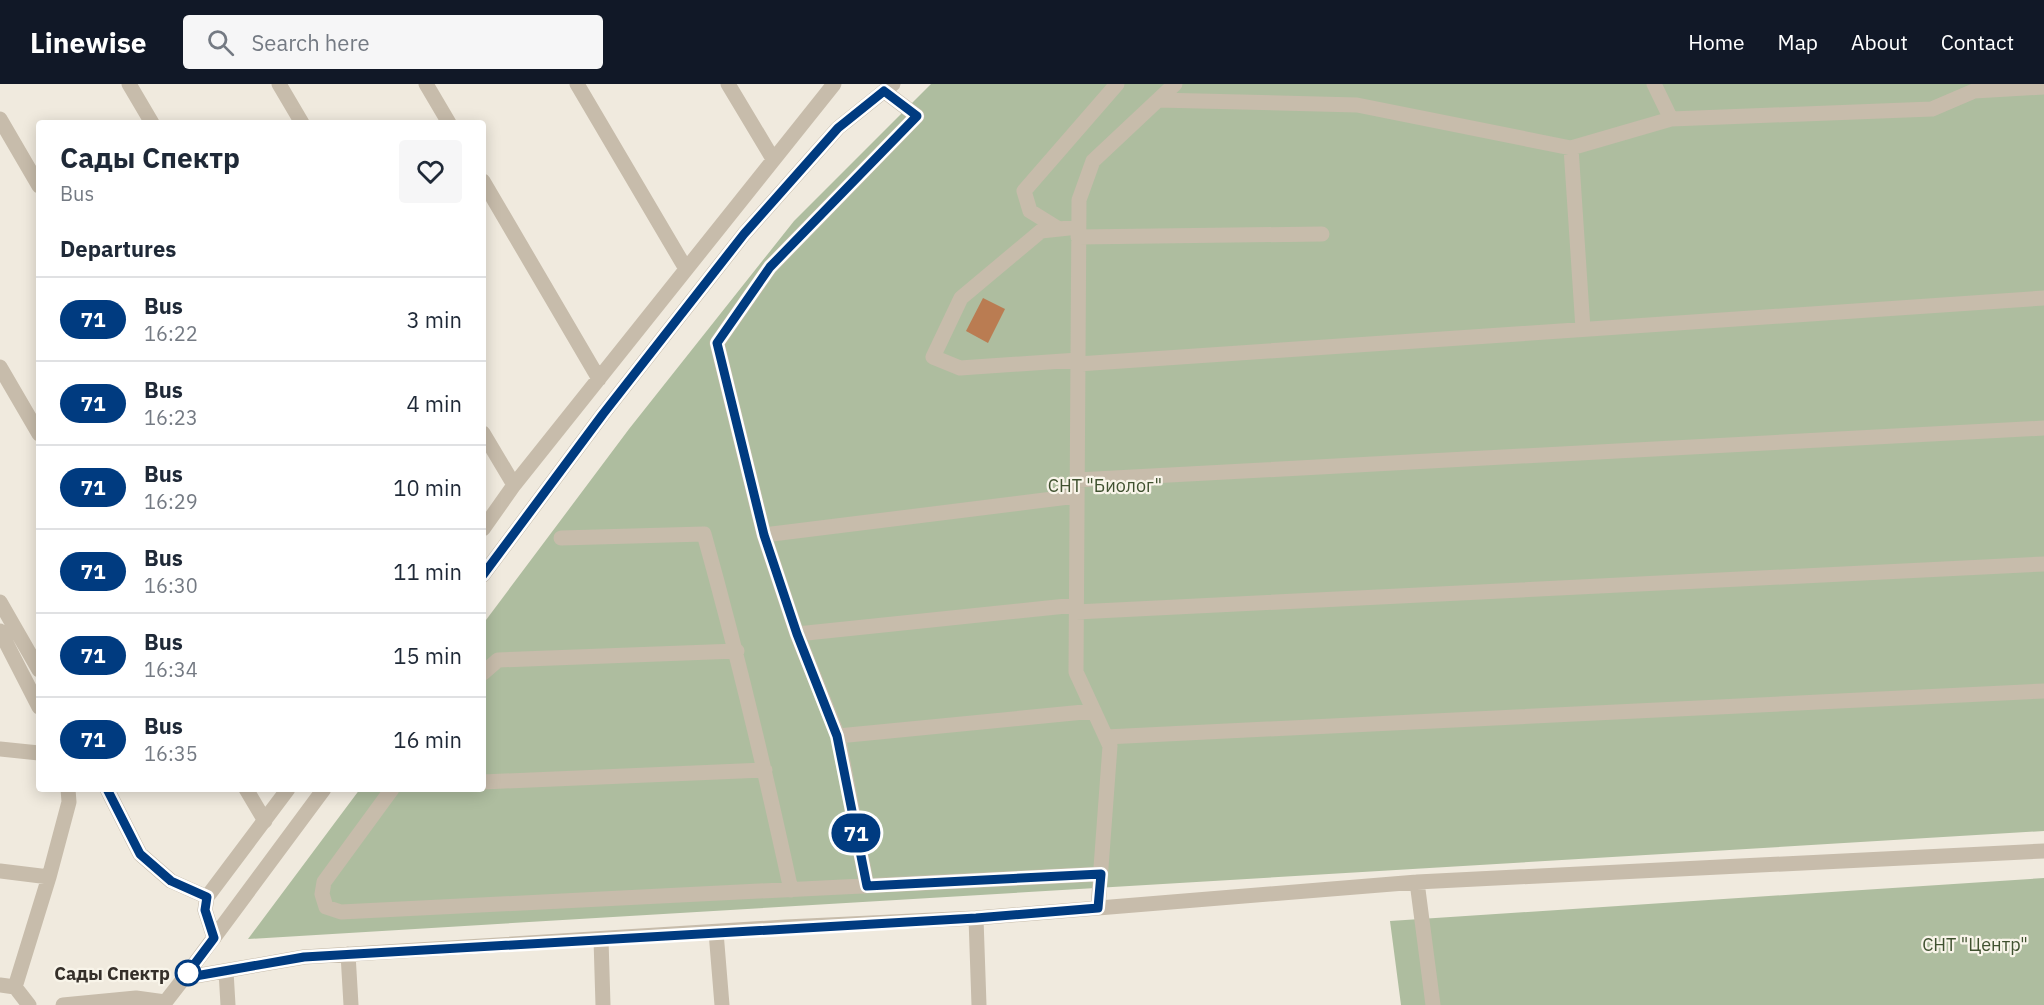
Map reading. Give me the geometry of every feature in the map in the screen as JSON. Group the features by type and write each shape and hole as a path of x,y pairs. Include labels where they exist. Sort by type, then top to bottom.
{"street":[{"path":"129,84 150,120"},
{"path":"279,84 300,120"},
{"path":"426,84 447,120"},
{"path":"577,84 686,269"},
{"path":"728,84 773,159"},
{"path":"486,525 514,485 834,84"},
{"path":"1059,229 1030,211 1024,191 1117,84"},
{"path":"1098,908 1110,746 1076,672 1078,200 1093,161 1175,84"},
{"path":"1654,84 1671,118"},
{"path":"486,571 603,414 744,234 838,128 889,87 917,116 770,267 717,343 764,535 797,634 837,736 867,886"},
{"path":"1158,100 1357,105 1571,148 1671,118 1932,109 1974,91 2044,87"},
{"path":"0,119 36,181"},
{"path":"1571,148 1583,329"},
{"path":"486,187 599,379"},
{"path":"1322,234 1078,232 1059,229 1041,231 961,298 933,357 960,368 1078,362 2044,297"},
{"path":"0,367 36,429"},
{"path":"1077,480 2044,428"},
{"path":"486,438 514,485"},
{"path":"764,535 1077,496"},
{"path":"561,538 704,534 737,651 791,890"},
{"path":"797,634 1076,608 2044,564"},
{"path":"0,602 36,665"},
{"path":"0,631 7,653 36,702"},
{"path":"486,670 498,660 737,651"},
{"path":"1106,737 2044,691"},
{"path":"837,736 1094,711"},
{"path":"0,749 36,753"},
{"path":"486,782 765,770"},
{"path":"29,1005 7,986 49,877 69,802 68,792"},
{"path":"109,792 140,854 171,881 207,897"},
{"path":"248,792 265,821"},
{"path":"214,938 205,910 207,897 286,792"},
{"path":"63,1005 136,998 164,1004 322,792"},
{"path":"390,792 324,882 322,894 326,907 341,912 1101,874"},
{"path":"184,978 304,957 348,954 976,918 1417,882 2044,852"},
{"path":"0,871 49,877"},
{"path":"1417,882 1432,1005"},
{"path":"976,918 979,1005"},
{"path":"717,932 722,1005"},
{"path":"602,939 603,1005"},
{"path":"348,954 351,1005"},
{"path":"226,971 228,1005"}],"green space":[{"name":"СНТ \"Биолог\"","path":"931,84 2044,84 2044,831 248,939 358,792 486,792 486,620 629,429 794,221"},
{"name":"СНТ \"Центр\"","path":"2044,878 2044,1005 1401,1005 1390,921"}],"building":[{"path":"983,298 1005,309 988,343 966,331"}],"bus line":[{"name":"71","path":"109,792 140,854 171,881 207,897 205,910 214,938 184,978 304,957 976,918 1098,908 1101,874 867,886 837,736 797,634 764,535 717,343 770,267 917,116 884,91 838,128 744,234 603,414 486,571"}],"place":[{"name":"Сады Спектр","path":"188,973"}]}
